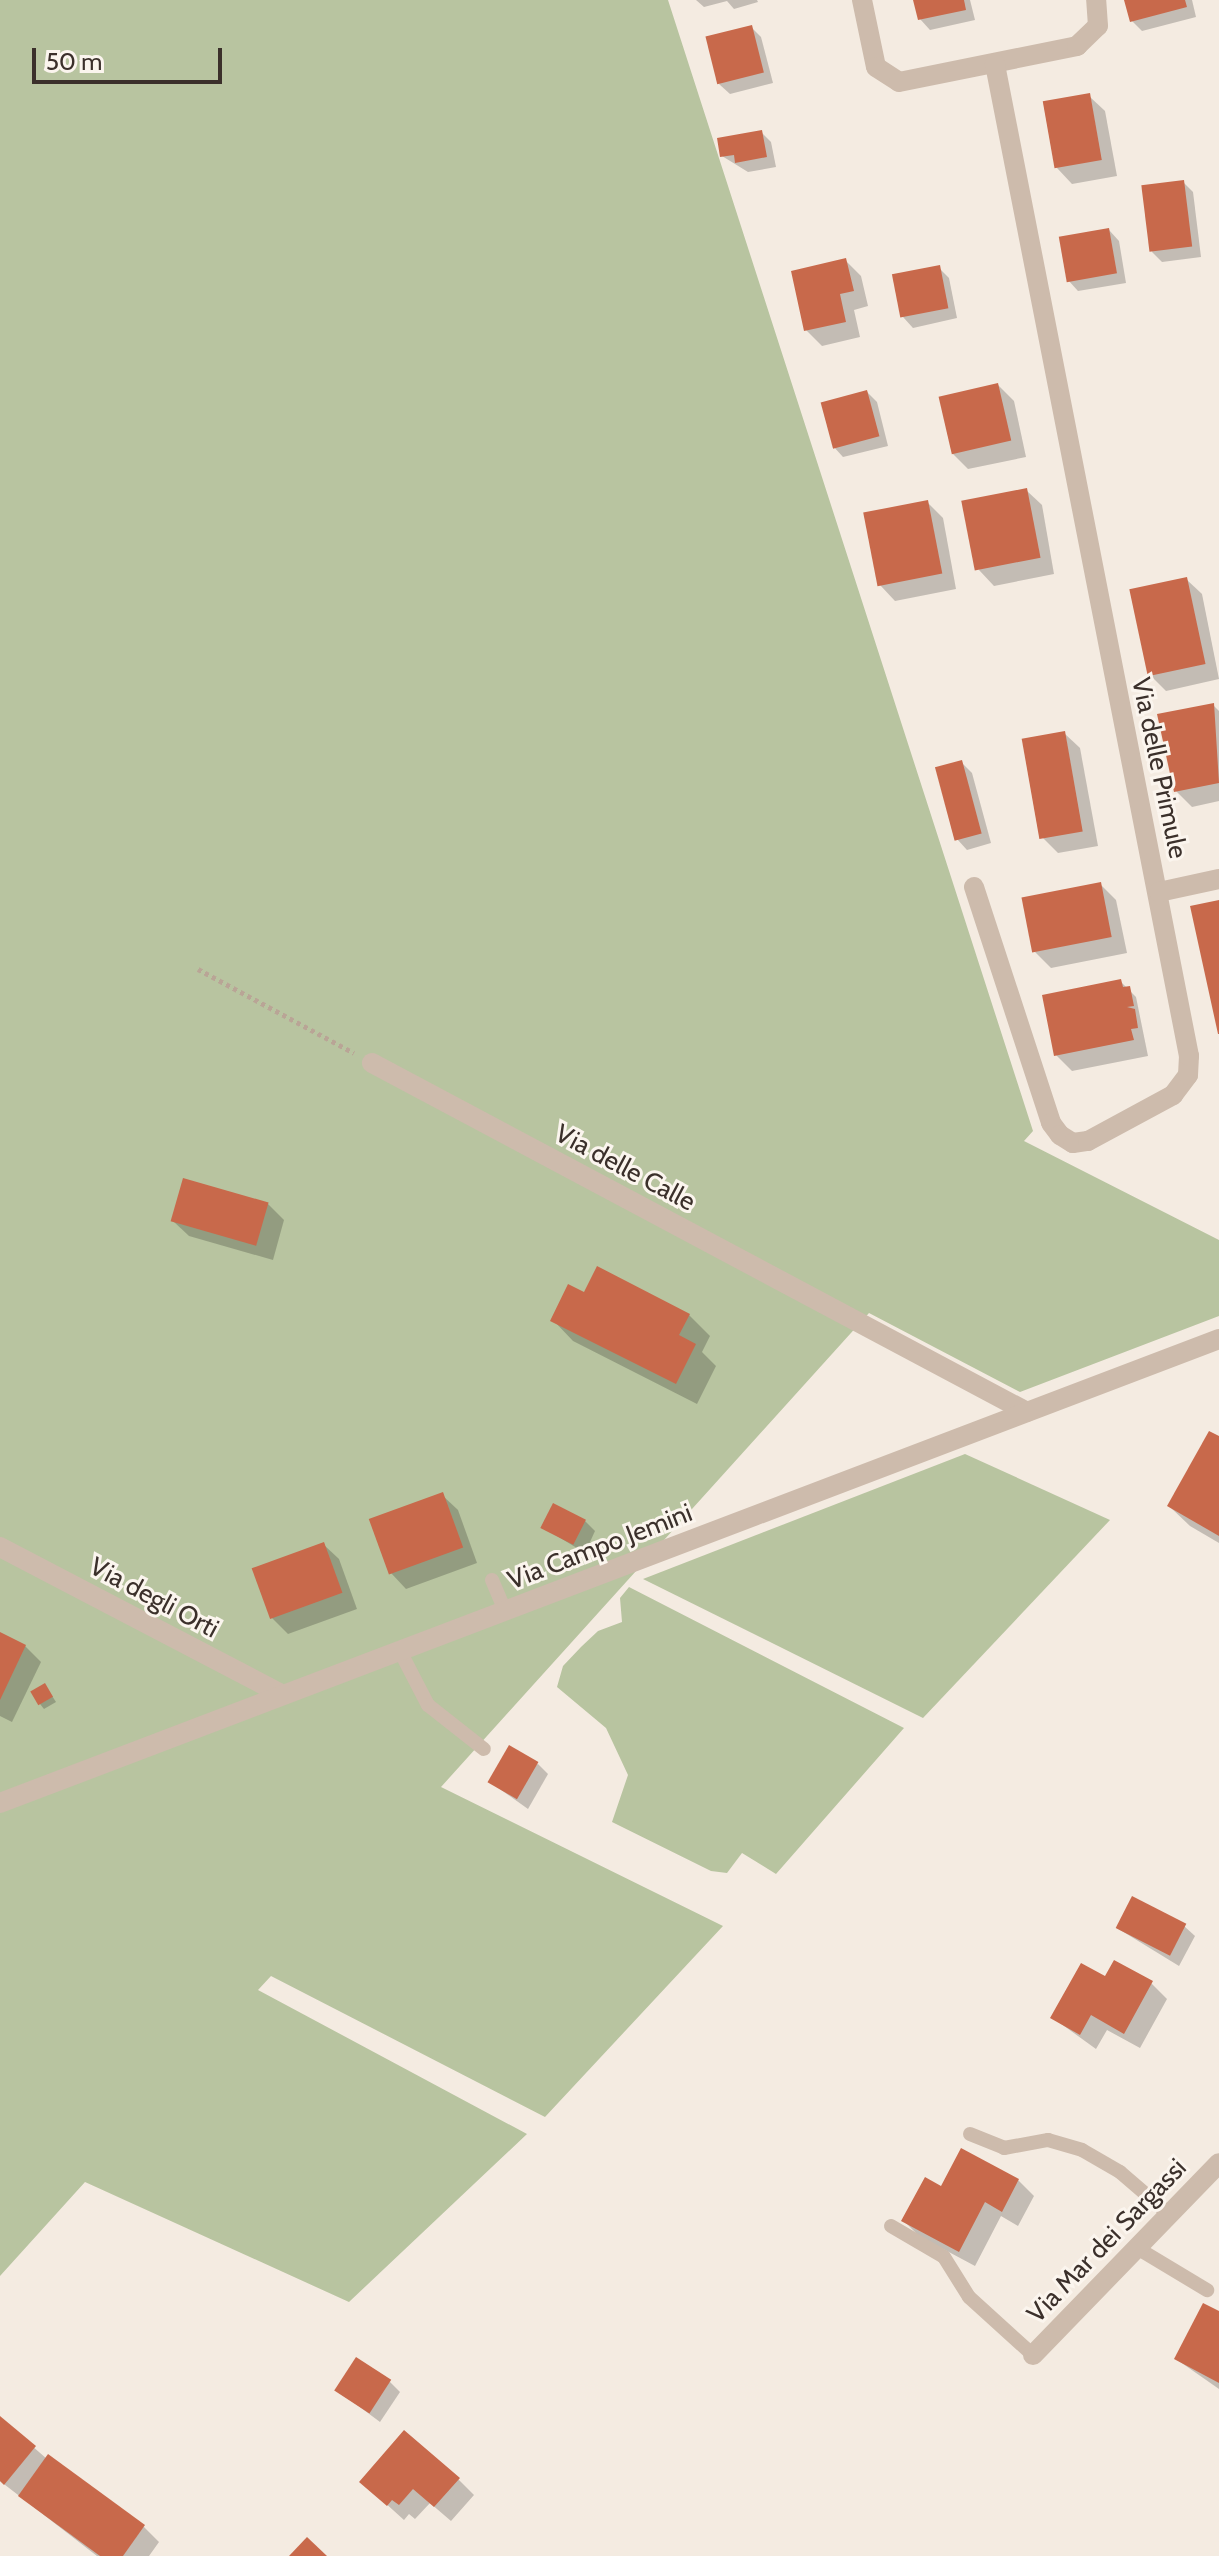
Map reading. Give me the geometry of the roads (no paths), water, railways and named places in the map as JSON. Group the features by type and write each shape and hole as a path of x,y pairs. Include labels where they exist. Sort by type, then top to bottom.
{"street":[{"path":"862,0 874,63 890,80 995,64 1084,42 1098,26 1096,0"},
{"name":"Via delle Primule","path":"974,887 1051,1123 1073,1143 1088,1141 1160,1104 1188,1075 1189,1056 995,64"},
{"path":"1159,892 1219,879"},
{"name":"Via delle Calle","path":"372,1063 1027,1412"},
{"name":"Via Campo Jemini","path":"0,1803 1219,1339"},
{"name":"Via degli Orti","path":"0,1547 283,1695"},
{"name":"Via Mar dei Sargassi","path":"1033,2355 1216,2171"}],"lane":[{"path":"492,1580 505,1611"},
{"path":"400,1651 428,1705 484,1749"},
{"path":"970,2134 1004,2148 1048,2140 1082,2150 1120,2172 1170,2215"},
{"path":"891,2226 944,2257 969,2297 1033,2355"},
{"path":"1137,2248 1207,2290"}]}
